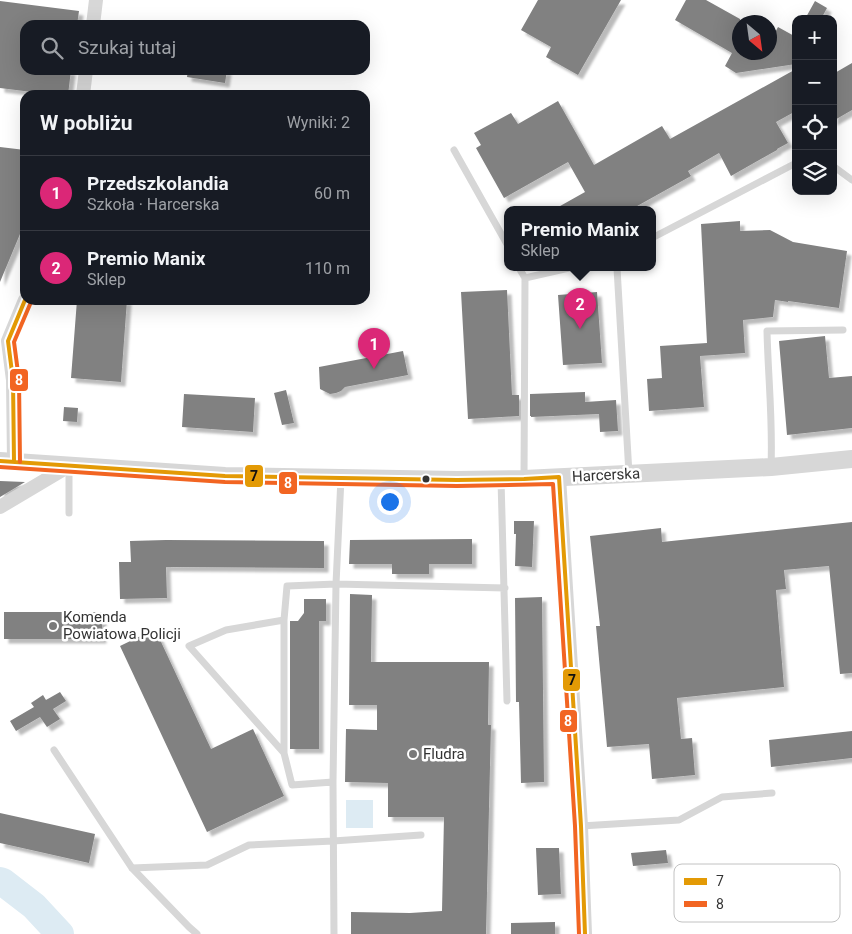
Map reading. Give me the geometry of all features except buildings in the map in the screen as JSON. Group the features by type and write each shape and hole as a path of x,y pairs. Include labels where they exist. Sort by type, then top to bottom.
{"street":[{"path":"94,20 96,0"},
{"path":"84,90 85,75"},
{"path":"7,462 13,380 4,340 22,305"},
{"name":"Harcerska","path":"7,462 225,476 501,480 771,467 852,459"},
{"path":"0,506 69,466"},
{"path":"559,477 581,826 585,934"}],"lane":[{"path":"454,150 504,239"},
{"path":"656,236 792,165"},
{"path":"837,169 852,180"},
{"path":"522,271 525,278 524,479"},
{"path":"525,278 556,271"},
{"path":"617,271 629,474"},
{"path":"771,467 772,433 767,331 843,330"},
{"path":"68,513 69,466"},
{"path":"334,934 333,782 336,584 341,478"},
{"path":"501,480 507,701"},
{"path":"333,782 292,785 284,752 284,620 288,586 336,584 505,588"},
{"path":"284,620 226,630 189,646 284,752"},
{"path":"54,750 132,868 197,934"},
{"path":"581,826 679,820 722,797 772,793"},
{"path":"132,868 207,865 249,845 421,835"}],"shaded area":[{"path":"346,800 373,800 373,828 346,828"}],"waterway":[{"path":"0,881 34,906 60,934"}],"transit line":[{"name":"7","path":"14,462 13,380 8,341 23,305"},
{"name":"8","path":"20,462 19,380 14,342 30,305"},
{"name":"7","path":"0,461 225,476 457,480 559,477 581,826 585,934"},
{"name":"8","path":"0,467 225,482 457,486 553,484 575,826 579,934"}],"place":[{"name":"Premio Manix","path":"580,329"},
{"name":"Przedszkolandia","path":"374,369"},
{"name":"Komenda Powiatowa Policji","path":"53,626"},
{"name":"Fludra","path":"413,754"}]}
